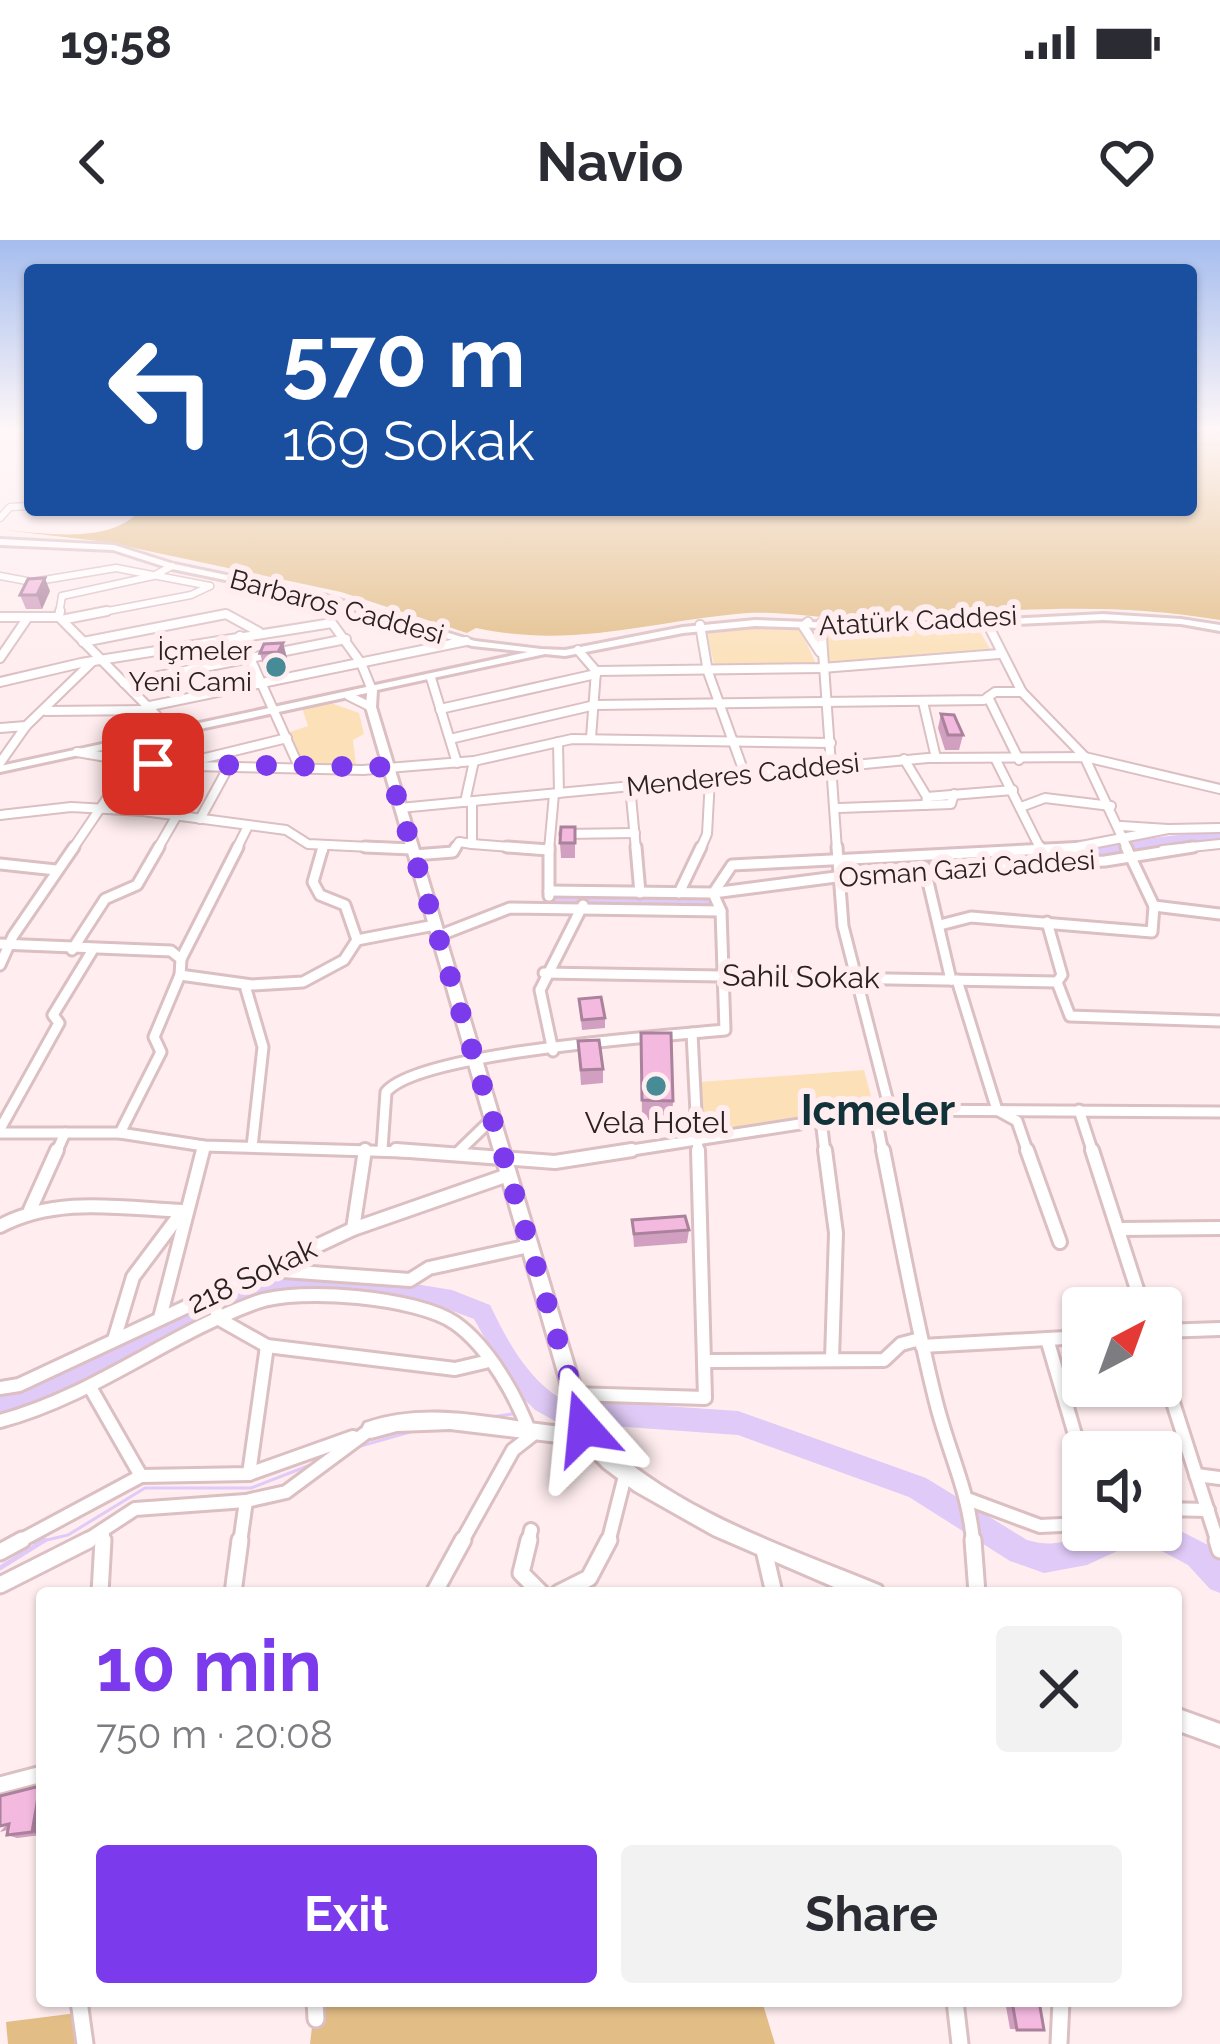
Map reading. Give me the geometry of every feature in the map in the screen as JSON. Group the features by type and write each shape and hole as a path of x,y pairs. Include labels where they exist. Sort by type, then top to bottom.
{"street":[{"name":"Barbaros Caddesi","path":"0,538 114,548 172,566 324,598 532,657"},
{"path":"172,566 122,584 62,596 62,618 99,662 162,721 182,730"},
{"path":"0,617 62,618 191,595 210,586 116,568 32,582 1,578"},
{"name":"Atatürk Caddesi","path":"814,625 1070,610 1220,625"},
{"path":"83,641 226,614 259,632"},
{"name":"Atatürk Caddesi","path":"0,766 120,749 154,735 363,697 545,651 700,627 914,627 985,619 1114,615 1220,625"},
{"path":"940,925 970,917 1152,932 1154,906 1111,806 1085,758 1022,692 985,619"},
{"path":"0,658 26,620"},
{"path":"0,682 259,632 332,623 361,664 363,697 388,767 585,1432 620,1470 764,1550 859,1587"},
{"path":"814,625 820,652"},
{"path":"814,625 838,808 841,860 837,876 921,1342 952,1466 970,1500 976,1587"},
{"path":"700,627 717,702 745,776"},
{"name":"Atatürk Caddesi","path":"469,642 578,650 700,627"},
{"path":"240,636 300,770"},
{"path":"124,682 346,639"},
{"path":"46,711 151,708 469,642"},
{"path":"578,650 596,673 591,738"},
{"path":"440,709 596,673 822,668 999,654"},
{"path":"0,766 26,726 46,711 59,692 99,662"},
{"path":"431,678 457,763"},
{"path":"59,692 78,712"},
{"path":"451,739 596,706 717,702 826,706 1022,692"},
{"path":"988,697 1019,760"},
{"path":"923,702 936,758"},
{"path":"154,735 162,721"},
{"path":"0,728 26,726"},
{"path":"173,766 287,738"},
{"path":"120,749 134,760 173,766 300,770 457,763 591,738 831,743"},
{"path":"549,905 549,807 558,742"},
{"name":"Menderes Caddesi","path":"400,808 745,776 833,763 936,758 1085,758 1220,789"},
{"path":"904,759 927,801"},
{"path":"0,965 6,945 134,760"},
{"path":"996,760 1050,856"},
{"path":"472,844 468,802 474,761"},
{"path":"200,819 228,768"},
{"path":"679,893 706,834 710,779"},
{"path":"630,786 640,893"},
{"path":"838,808 927,801 951,804 954,794 1012,790"},
{"path":"1021,807 1045,798 1111,806"},
{"path":"0,815 48,805 101,808 286,830 299,842 324,845 453,852 459,842 549,850"},
{"path":"72,950 105,898 137,885 176,817"},
{"path":"120,1133 161,1052 154,1037 180,975 181,958 248,826"},
{"path":"841,860 1050,856 1168,829 1212,837 1220,828"},
{"path":"549,833 635,833"},
{"name":"Osman Gazi Caddesi","path":"550,891 713,893 925,869 960,859 1050,856 1105,862 1126,841 1212,837"},
{"path":"180,975 246,989 327,974 343,965 356,940 345,905 320,895 313,882 324,845"},
{"name":"Osman Gazi Caddesi","path":"713,893 732,865 841,860"},
{"path":"0,864 56,870"},
{"path":"925,869 954,980 997,1110 1017,1121 1060,1243"},
{"path":"382,1149 389,1087 475,1063 725,1030 721,911 713,893"},
{"path":"356,940 436,930 510,908 583,905 721,911"},
{"path":"554,1051 540,990 544,973 583,905"},
{"path":"1154,906 1220,914"},
{"path":"1047,922 1062,975 1057,982 1070,1016 1220,1021"},
{"path":"6,945 92,951 105,946 170,951 181,958"},
{"path":"92,951 53,1015 59,1023 0,1131 120,1133 204,1145 382,1149 555,1162 882,1111 1220,1112"},
{"name":"Sahil Sokak","path":"544,973 1057,982"},
{"path":"246,989 259,1014 267,1055 252,1147"},
{"path":"572,1394 705,1398 708,1361 692,1034"},
{"path":"1079,1110 1137,1287"},
{"path":"457,1153 492,1119"},
{"path":"820,1120 836,1233 832,1359"},
{"path":"30,1210 65,1133"},
{"path":"160,1318 182,1211 204,1145"},
{"path":"353,1228 365,1150"},
{"name":"218 Sokak","path":"0,1388 19,1385 353,1228 508,1174"},
{"path":"1,1227 30,1210 89,1206 182,1211"},
{"path":"114,1340 133,1277 182,1211"},
{"path":"1120,1229 1220,1228"},
{"path":"267,1270 410,1280 429,1268 529,1246"},
{"path":"399,1309 410,1280"},
{"path":"208,1295 221,1320 267,1346 455,1370 485,1362"},
{"path":"0,1421 90,1387 266,1299 297,1295 448,1318 467,1331 525,1413 530,1436"},
{"path":"1182,1330 1220,1329"},
{"path":"708,1361 884,1360 901,1344 1062,1338"},
{"path":"1047,1339 1074,1431"},
{"path":"250,1474 267,1346"},
{"path":"90,1387 141,1476"},
{"path":"1174,1407 1220,1550"},
{"path":"0,1552 141,1476 250,1474 311,1456 397,1420 438,1420 530,1436 585,1432"},
{"path":"0,1585 103,1533 135,1509 154,1504 246,1501 286,1492 371,1429"},
{"path":"437,1587 513,1450 530,1436"},
{"path":"1196,1475 1220,1478"},
{"path":"579,1587 602,1562 624,1480"},
{"path":"970,1500 1032,1525 1062,1529"},
{"path":"234,1587 246,1501"},
{"path":"1182,1509 1208,1510"},
{"path":"531,1530 521,1573 536,1587"},
{"path":"100,1587 103,1533"},
{"path":"764,1550 773,1587"},
{"path":"1182,1721 1220,1735"},
{"path":"0,1784 36,1775"},
{"path":"78,2007 86,2044"},
{"path":"956,2007 960,2044"},
{"path":"1059,2044 1061,2007"}],"shaded area":[{"path":"1220,513 1220,620 1082,609 856,618 761,613 579,635 476,628 467,633 341,592 106,542 4,530 76,534 133,516"},
{"path":"975,623 990,649 827,664 828,630 894,631"},
{"path":"756,625 800,628 816,664 714,664 706,630"},
{"path":"331,703 359,713 364,734 353,740 356,766 302,765 290,732 308,726 302,708"},
{"path":"864,1070 873,1104 703,1134 700,1082"},
{"path":"314,2007 764,2007 775,2044 310,2044"},
{"path":"77,2013 85,2044 8,2044 6,2022"}],"building":[{"path":"45,578 37,595 20,595 28,579"},
{"path":"283,643 278,652 260,653 264,644"},
{"path":"941,714 954,715 963,735 948,735"},
{"path":"561,827 575,827 575,843 560,843"},
{"path":"601,997 605,1018 582,1020 579,999"},
{"name":"Vela Hotel","path":"641,1033 671,1033 673,1101 642,1100"},
{"path":"599,1040 603,1069 581,1070 578,1041"},
{"path":"685,1216 689,1230 634,1234 632,1220"},
{"path":"36,1787 32,1832 7,1835 9,1824 0,1826 0,1796"},
{"path":"1013,2007 1040,2007 1044,2030 1017,2030"}],"waterway":[{"path":"858,866 940,858 1083,857 1111,848 1220,835"},
{"path":"557,898 711,903"},
{"path":"0,1403 37,1394 260,1286 317,1278 452,1300 482,1312 521,1380 557,1410 738,1423 917,1487 1020,1551 1044,1559 1087,1551"},
{"path":"537,1409 551,1407"},
{"path":"491,1417 512,1414"},
{"path":"357,1447 417,1430"},
{"path":"44,1541 68,1535 145,1488 251,1488 318,1462"},
{"path":"0,1568 44,1541"},
{"path":"34,1543 44,1541"},
{"path":"1182,1546 1198,1555 1220,1579"}],"place":[{"name":"İçmeler Yeni Cami","path":"276,667"},
{"name":"Vela Hotel","path":"656,1086"}],"district":[{"name":"Icmeler","path":"878,1110"}],"route":[{"path":"153,764 388,767 584,1428"}]}
